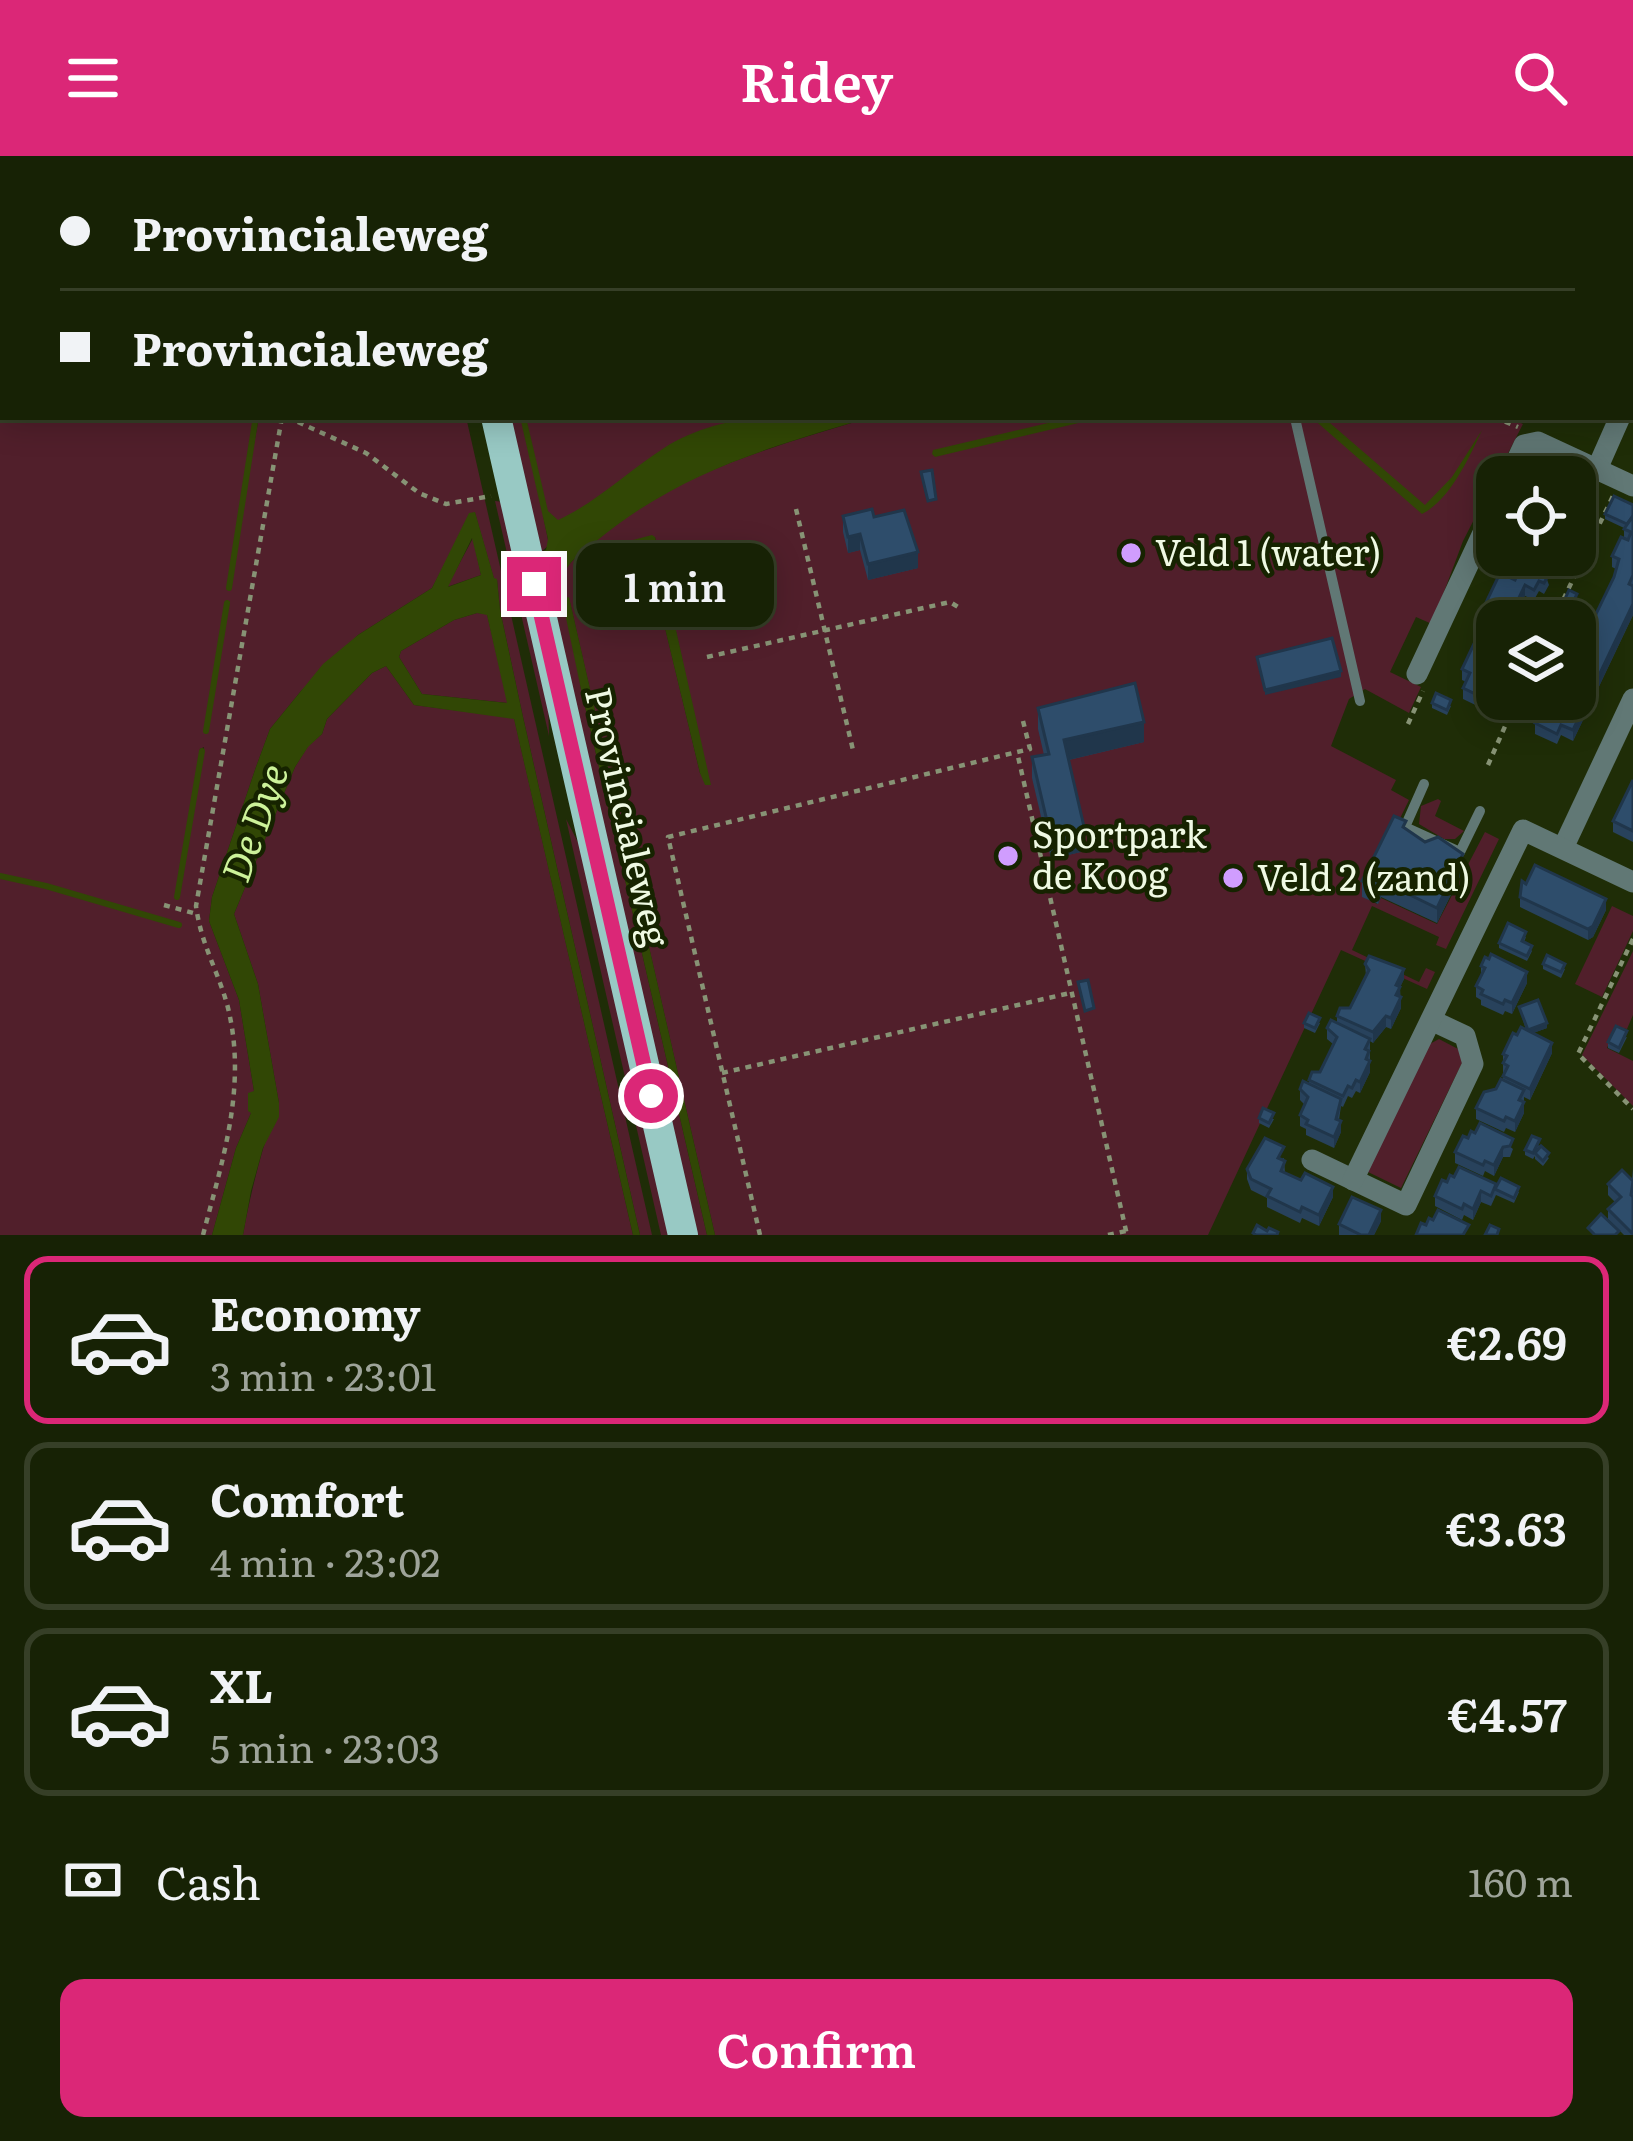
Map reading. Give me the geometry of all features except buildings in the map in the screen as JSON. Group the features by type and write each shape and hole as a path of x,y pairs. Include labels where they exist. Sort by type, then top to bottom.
{"main road":[{"name":"Provincialeweg","path":"497,420 683,1235"}],"street":[{"path":"1619,420 1597,469 1627,483"},
{"path":"1519,456 1530,442 1565,456"},
{"path":"1417,674 1476,548"},
{"path":"1563,848 1633,699"},
{"path":"1353,1180 1523,830 1633,882"},
{"path":"1312,1160 1406,1205 1473,1064 1465,1036 1433,1021"}],"lane":[{"path":"1295,420 1360,701"},
{"path":"1424,784 1405,827 1460,852 1480,811"}],"path":[{"path":"203,1235 236,1105 235,1046 226,1000 201,940 197,914 283,420"},
{"path":"291,420 366,453 419,493 446,504 512,491"},
{"path":"1502,420 1529,432"},
{"path":"1564,600 1627,483"},
{"path":"796,509 853,751"},
{"path":"707,657 950,602 958,607"},
{"path":"1408,724 1424,689 1417,674"},
{"path":"1488,765 1508,720"},
{"path":"760,1235 668,837 1030,749 1023,721"},
{"path":"1017,752 1127,1233 1108,1235"},
{"path":"164,905 197,914"},
{"path":"1633,939 1578,1054 1633,1108"},
{"path":"722,1073 1070,993"}],"shaded area":[{"path":"0,420 255,420 227,589 258,420 467,420 652,1235 640,1235 523,717 497,580 475,513 432,588 358,635 301,691 270,729 256,767 212,897 209,921 239,1000 254,1091 212,1235 0,1235","holes":["204,747 180,894 200,749"]},
{"path":"508,420 822,420 558,529 543,515 549,545 541,552"},
{"name":"Sportpark de Koog","path":"862,420 1514,420 1523,424 1507,456 1476,456 1476,516 1432,624 1416,617 1390,672 1421,687 1409,713 1365,689 1349,699 1331,746 1396,780 1391,790 1409,800 1362,896 1377,904 1381,898 1437,924 1485,832 1499,839 1446,949 1436,945 1439,937 1372,906 1352,950 1419,982 1426,968 1435,972 1427,989 1341,950 1208,1235 715,1235 569,598 581,689 707,1235 693,1235 541,569 564,570 630,514 706,473","holes":["655,537 710,785 700,773 648,557 636,549"]},
{"path":"495,501 504,502 548,699 549,736"},
{"path":"473,538 481,575 447,587"},
{"path":"487,614 508,703 422,694 399,657 401,651 454,620"},
{"path":"386,666 414,705 514,718 633,1235 243,1235 279,1103 258,984 234,914 295,767 322,734 327,719 372,673"},
{"path":"1438,799 1435,816 1464,831 1455,839 1444,839 1419,824 1421,806"},
{"path":"566,819 583,852 670,1235 661,1235"},
{"path":"1612,906 1633,916 1633,931 1602,997 1575,984"},
{"path":"1633,951 1633,1015 1627,1029 1616,1027 1607,1048 1633,1061 1633,1106 1582,1055"},
{"path":"1439,1039 1460,1050 1462,1063 1401,1188 1366,1171 1426,1046"}],"water":[{"path":"521,420 527,420 548,511 558,520 664,448 713,426 747,420 861,420 760,452 692,480 626,518 575,558 564,577 557,579 554,567 544,568 541,552 548,539"},
{"path":"1061,420 1091,420 935,457 933,450"},
{"path":"1314,420 1326,420 1425,505 1452,477 1482,430 1450,489 1422,514"},
{"name":"De Dye","path":"475,512 497,579 523,717 640,1235 633,1235 514,719 414,705 386,666 372,673 327,719 322,734 295,767 234,914 258,984 279,1117 263,1148 243,1235 212,1235 236,1148 251,1113 248,1093 254,1091 239,1000 209,921 212,897 256,767 270,729 323,664 358,635 432,588 469,513","holes":["472,538 481,575 448,587","487,615 507,703 422,694 399,657 401,651 454,620"]},
{"path":"652,535 711,785 705,785 700,773 648,558 633,540"},
{"path":"569,597 715,1235 707,1235 581,689 562,599"}],"waterway":[{"path":"229,588 255,422"},
{"path":"206,731 227,603"},
{"path":"177,897 202,751"},
{"path":"0,876 179,925"}],"place":[{"name":"Veld 1 (water)","path":"1131,553"},
{"name":"Sportpark de Koog","path":"1008,856"},
{"name":"Veld 2 (zand)","path":"1233,878"}],"route":[{"path":"534,584 651,1096"}]}
